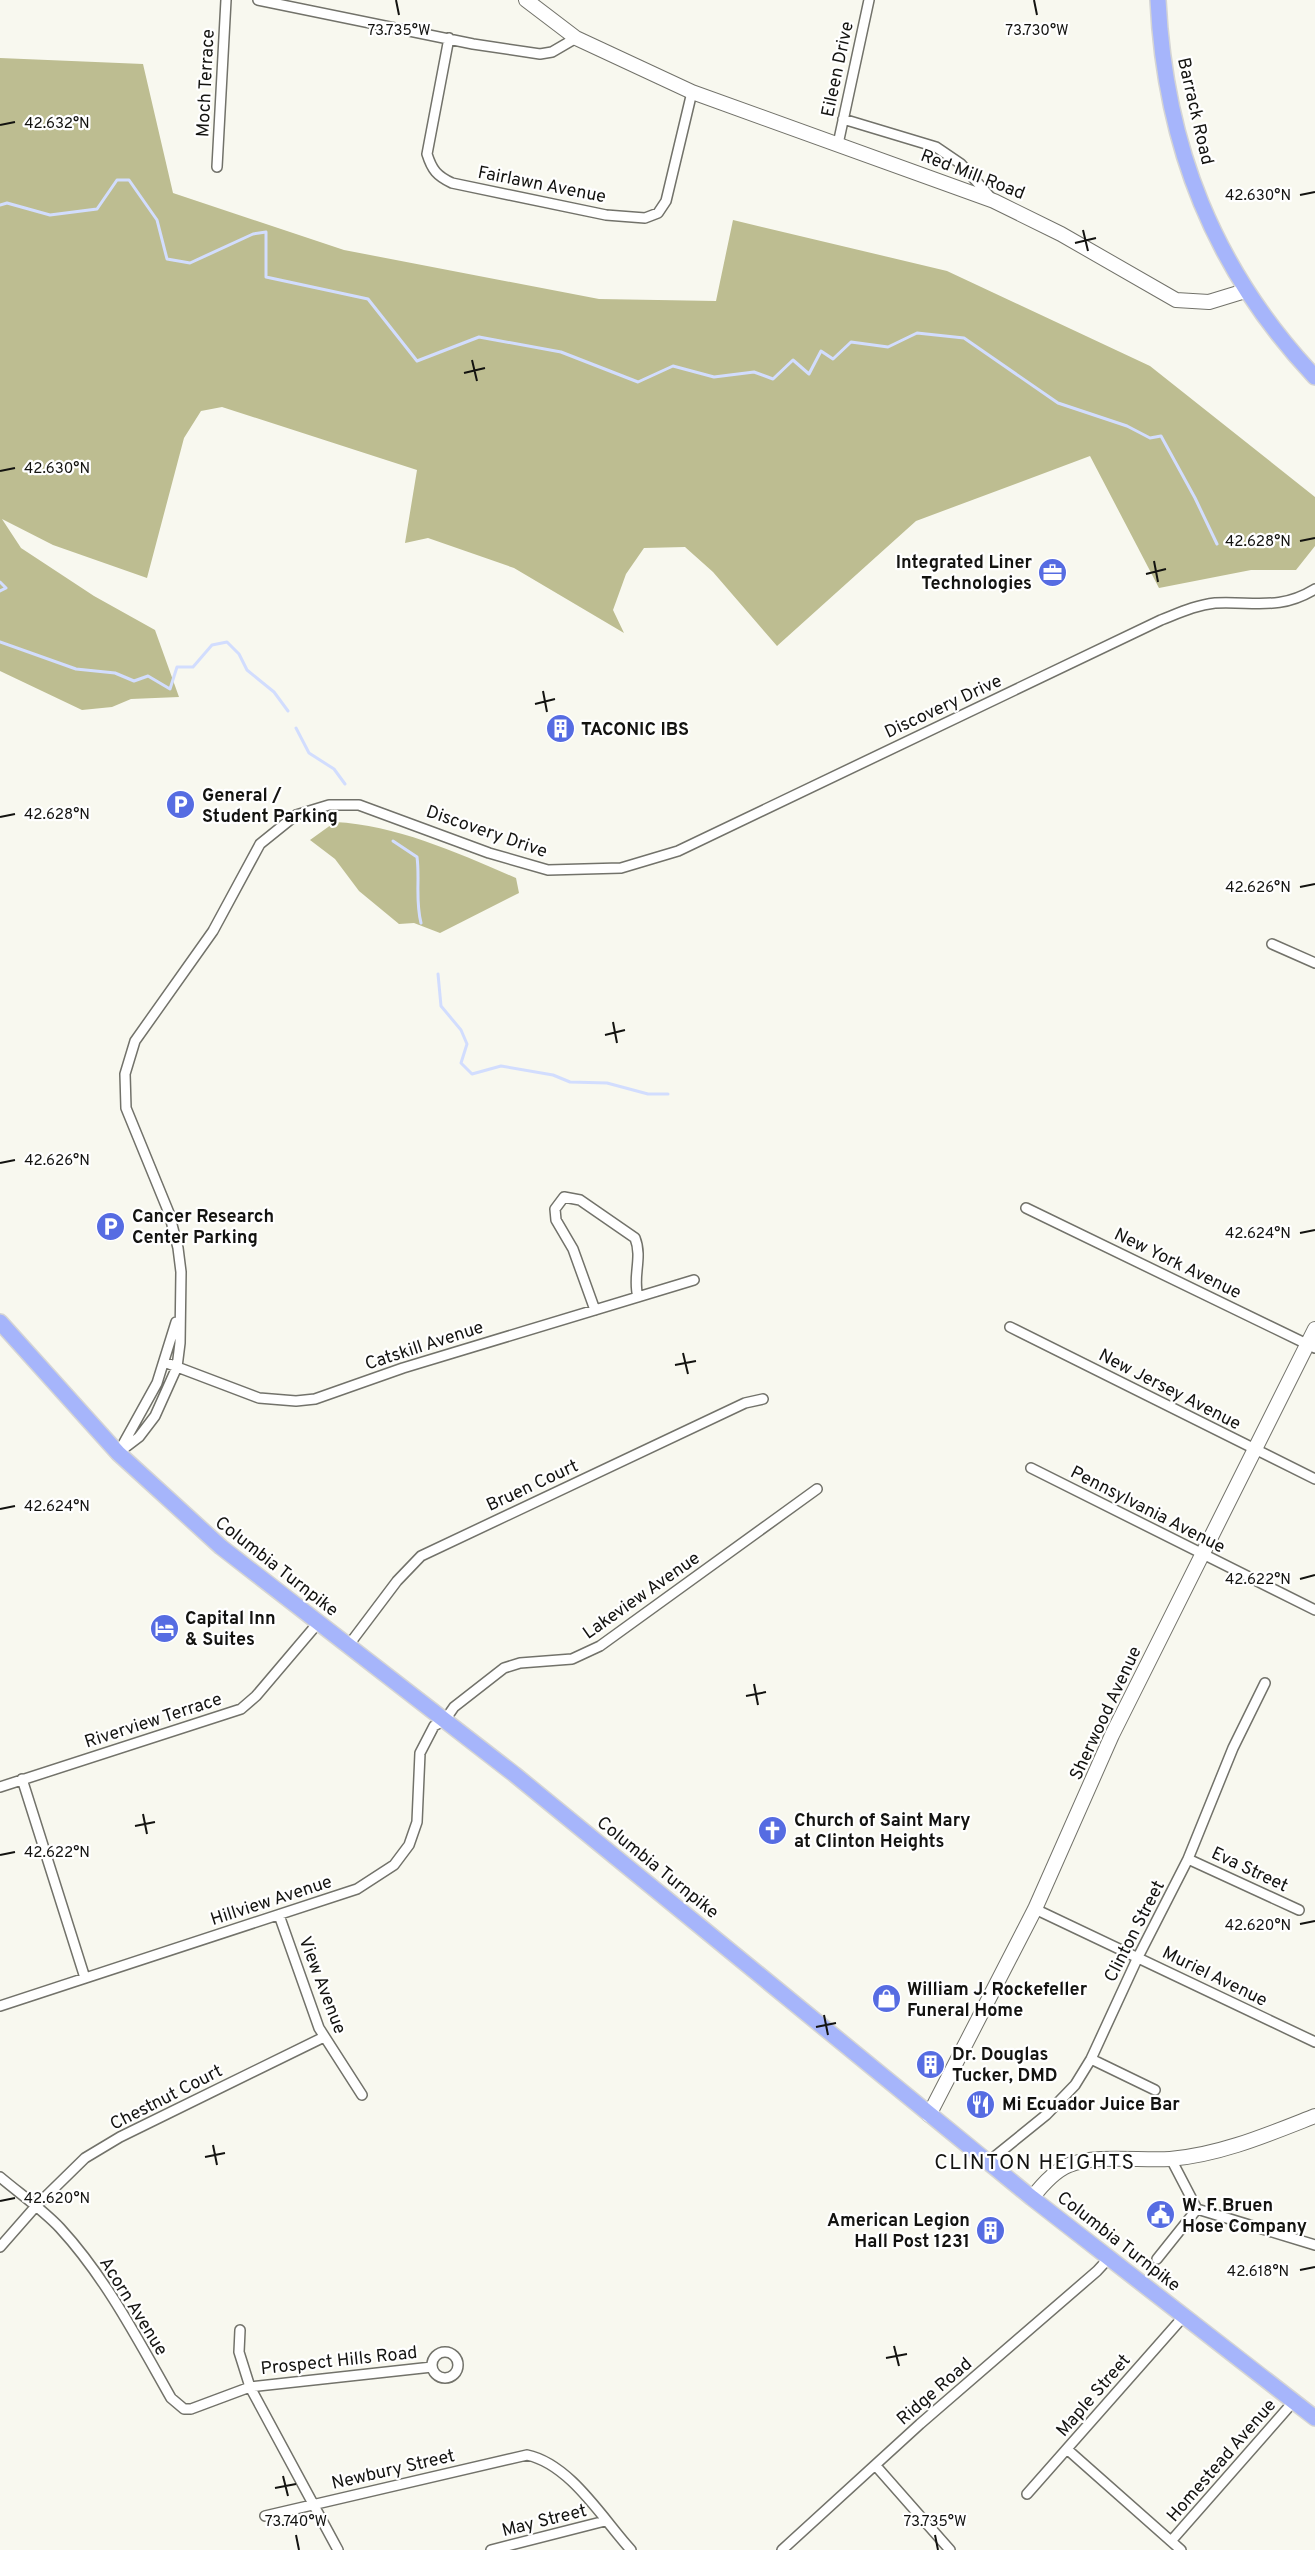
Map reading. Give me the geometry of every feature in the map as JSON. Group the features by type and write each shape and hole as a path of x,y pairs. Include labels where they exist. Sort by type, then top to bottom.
{"main road":[{"name":"Barrack Road","path":"1158,0 1163,53 1178,140 1204,213 1245,291"},
{"path":"1245,291 1285,345 1315,377"},
{"name":"Columbia Turnpike","path":"0,1322 118,1453 220,1547 445,1720 1032,2198 1315,2418"}],"street":[{"name":"Moch Terrace","path":"217,167 226,0"},
{"path":"258,0 540,54 552,52 576,38"},
{"name":"Red Mill Road","path":"526,0 576,38 692,92 994,201 1069,238 1176,300 1209,302 1245,291"},
{"name":"Eileen Drive","path":"838,144 869,0"},
{"name":"Fairlawn Avenue","path":"449,38 427,154 432,169 439,177 452,183 606,214 645,218 658,213 666,201 692,92"},
{"path":"843,119 936,147 966,168 994,201"},
{"name":"Discovery Drive","path":"118,1453 139,1437 155,1416 177,1367 180,1310 178,1248 163,1198 126,1108 125,1074 135,1041 213,931 255,852 274,831 296,815 329,805 359,805 489,853 548,870 621,868 678,851 1161,620 1196,606 1216,603 1269,605 1288,602 1315,588"},
{"path":"1272,944 1315,963"},
{"path":"595,1310 573,1249 556,1220 555,1209 564,1197 580,1200 635,1238 639,1256 636,1290 638,1297"},
{"name":"New York Avenue","path":"1026,1208 1311,1346"},
{"name":"Catskill Avenue","path":"165,1362 259,1398 279,1401 306,1400 694,1280"},
{"name":"Discovery Drive","path":"118,1453 148,1402 165,1362 180,1310"},
{"name":"New Jersey Avenue","path":"1010,1327 1315,1479"},
{"name":"Sherwood Avenue","path":"929,2115 1035,1908 1112,1735 1254,1450 1311,1346 1315,1329"},
{"name":"Bruen Court","path":"348,1646 398,1581 422,1556 745,1403 763,1399"},
{"name":"Pennsylvania Avenue","path":"1030,1468 1201,1556 1315,1610"},
{"name":"Lakeview Avenue","path":"445,1720 454,1707 504,1668 520,1663 573,1659 600,1646 818,1489"},
{"name":"Riverview Terrace","path":"0,1787 241,1709 256,1696 318,1623"},
{"name":"Clinton Street","path":"988,2162 1046,2115 1075,2085 1091,2059 1138,1957 1188,1859 1233,1748 1265,1683"},
{"name":"Hillview Avenue","path":"0,2006 357,1889 387,1871 401,1858 415,1832 420,1753 434,1726 445,1720"},
{"path":"22,1779 85,1978"},
{"name":"Eva Street","path":"1188,1859 1299,1910"},
{"name":"Muriel Avenue","path":"1035,1908 1315,2042"},
{"name":"View Avenue","path":"279,1915 313,2016 362,2095"},
{"name":"Chestnut Court","path":"0,2247 36,2206 94,2152 324,2037"},
{"path":"1091,2059 1155,2090"},
{"path":"1032,2198 1044,2182 1069,2165 1085,2161 1171,2159 1218,2152 1315,2116"},
{"path":"1171,2159 1197,2209 1315,2245"},
{"name":"Acorn Avenue","path":"0,2177 36,2206 81,2252 117,2305 171,2398 184,2409 250,2387"},
{"path":"1157,2259 1197,2209"},
{"name":"Ridge Road","path":"782,2550 1098,2271 1109,2258"},
{"name":"Maple Street","path":"1027,2494 1184,2316"},
{"path":"240,2330 240,2352 250,2387 338,2550"},
{"name":"Prospect Hills Road","path":"250,2387 432,2367"},
{"name":"Homestead Avenue","path":"1172,2540 1294,2402"},
{"path":"1068,2450 1181,2550"},
{"name":"Newbury Street","path":"266,2516 527,2455 540,2457 561,2470 605,2522"},
{"path":"876,2466 950,2550"},
{"path":"605,2522 631,2550"},
{"name":"May Street","path":"491,2550 605,2522"}],"green space":[{"path":"0,58 143,64 173,193 344,250 599,299 716,301 733,220 947,271 1150,366 1315,497 1315,546 1296,570 1251,570 1159,588 1090,456 916,521 777,646 713,572 685,547 644,548 626,574 613,610 624,633 514,568 428,538 405,543 417,470 222,407 201,411 184,438 147,578 53,545 2,519 21,548 94,596 155,630 179,697 131,699 112,707 82,710 0,671"},
{"path":"335,822 382,829 428,842 516,878 519,893 440,933 414,923 399,924 359,891 335,859 310,840"}],"waterway":[{"path":"0,205 7,203 50,215 97,209 117,180 129,180 157,220 167,259 190,263 253,234 266,232 266,277 368,299 417,361 479,337 561,352 638,382 673,366 714,377 754,372 773,379 793,360 809,374 821,351 833,359 851,342 888,347 917,333 964,338 1058,403 1127,426 1150,438 1161,436 1217,544"},
{"path":"0,582 6,588 0,591"},
{"path":"0,642 76,669 115,673 134,681 148,676 170,689 177,667 193,667 212,645 227,642 239,654 247,670 274,692 288,711"},
{"path":"296,728 309,753 334,769 345,784"},
{"path":"393,841 417,857 418,906 421,923"},
{"path":"438,974 441,1006 461,1030 467,1044 461,1063 472,1074 501,1066 553,1075 570,1082 607,1083 648,1094 668,1094"}],"place":[{"name":"Integrated Liner Technologies","path":"1053,572"},
{"name":"TACONIC IBS","path":"560,729"},
{"name":"General / Student Parking","path":"181,805"},
{"name":"Cancer Research Center Parking","path":"111,1226"},
{"name":"Capital Inn & Suites","path":"164,1628"},
{"name":"Church of Saint Mary at Clinton Heights","path":"773,1830"},
{"name":"William J. Rockefeller Funeral Home","path":"886,1999"},
{"name":"Dr. Douglas Tucker, DMD","path":"931,2064"},
{"name":"Mi Ecuador Juice Bar","path":"981,2104"},
{"name":"W. F. Bruen Hose Company","path":"1161,2215"},
{"name":"American Legion Hall Post 1231","path":"991,2230"}],"district":[{"name":"CLINTON HEIGHTS","path":"1035,2162"}]}
